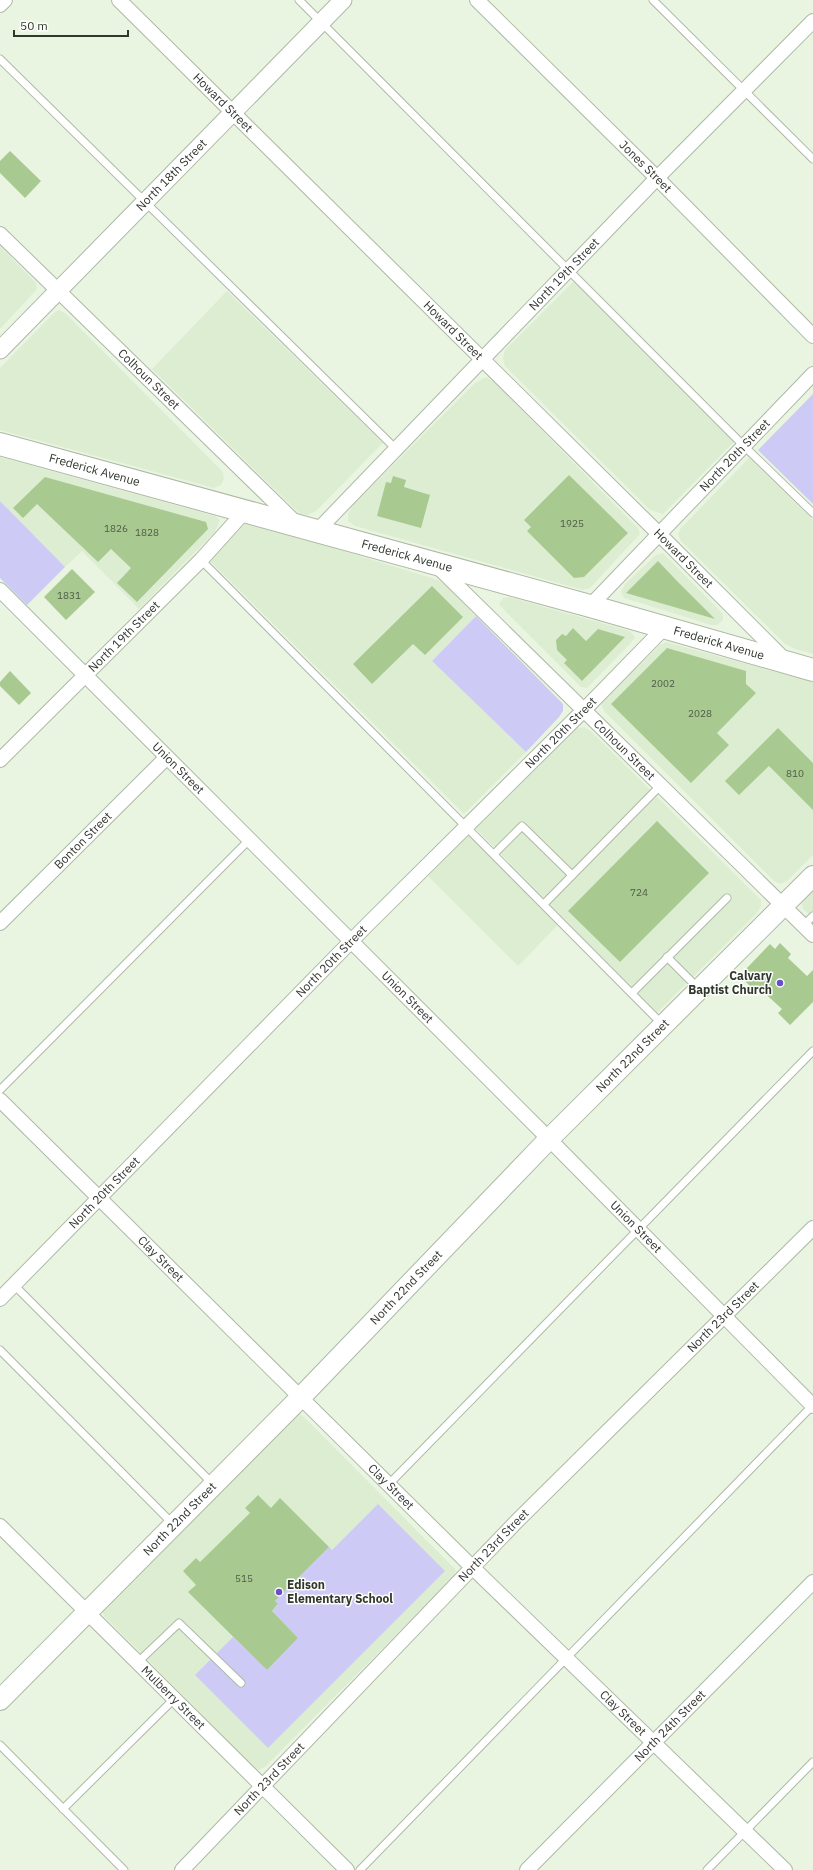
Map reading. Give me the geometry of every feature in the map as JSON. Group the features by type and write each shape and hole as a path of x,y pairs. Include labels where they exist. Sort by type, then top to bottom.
{"main road":[{"name":"Frederick Avenue","path":"0,444 246,510 436,565 590,606 813,670"},
{"name":"North 22nd Street","path":"0,1700 301,1397 549,1139 813,876"}],"street":[{"path":"0,5 5,0"},
{"name":"Howard Street","path":"119,0 787,662"},
{"name":"North 18th Street","path":"0,350 343,0"},
{"name":"Jones Street","path":"477,0 657,178 813,336"},
{"name":"North 19th Street","path":"308,528 396,449 657,178 813,21"},
{"name":"Colhoun Street","path":"0,234 58,292 308,528"},
{"name":"North 20th Street","path":"590,606 813,374"},
{"name":"North 19th Street","path":"0,760 201,560 246,510"},
{"name":"Colhoun Street","path":"436,565 783,906 810,926"},
{"name":"Union Street","path":"0,590 813,1405"},
{"name":"North 20th Street","path":"0,1299 351,942 584,710 665,627"},
{"name":"Bonton Street","path":"0,923 166,758"},
{"name":"Clay Street","path":"0,1100 472,1567 785,1870"},
{"name":"North 23rd Street","path":"182,1870 472,1567 813,1228"},
{"name":"Mulberry Street","path":"0,1526 264,1786 347,1870"},
{"name":"North 24th Street","path":"527,1870 813,1582"}],"lane":[{"path":"299,0 744,446 813,513"},
{"path":"653,0 813,159"},
{"path":"0,59 396,449"},
{"path":"201,560 664,1025"},
{"path":"544,904 661,785"},
{"path":"494,854 522,826 572,875"},
{"path":"0,1090 249,840"},
{"path":"632,993 727,898"},
{"path":"667,957 700,990"},
{"path":"389,1484 813,1051"},
{"path":"14,1285 214,1484"},
{"path":"0,1350 174,1525"},
{"path":"360,1870 813,1405"},
{"path":"138,1662 179,1623 241,1683"},
{"path":"63,1809 175,1698"},
{"path":"0,1745 124,1870"},
{"path":"707,1870 813,1762"}],"shaded area":[{"path":"0,246 36,283 37,289 0,329"},
{"path":"574,281 734,442 663,514 650,510 505,366 503,359 505,350"},
{"path":"227,291 383,443 316,511 308,515 300,514 152,369"},
{"path":"59,310 66,314 223,472 224,479 221,485 214,488 0,430 0,368 54,313"},
{"path":"486,377 494,382 638,528 640,534 590,588 583,590 355,526 348,521 348,514 353,505 475,383"},
{"path":"813,394 813,504 758,450"},
{"path":"0,457 215,516 220,520 215,532 139,609 82,551 65,567 0,501"},
{"path":"749,458 813,520 813,654 795,649 785,644 681,541 678,534 681,528"},
{"path":"0,501 65,567 27,605 0,578"},
{"path":"249,522 438,580 447,586 476,616 432,661 526,752 464,814 210,561 242,526"},
{"path":"663,553 723,614 723,620 717,625 711,625 624,598 621,592 625,584 656,555"},
{"path":"509,597 630,631 635,637 587,688 581,687 499,604 503,598"},
{"path":"476,616 563,704 563,711 559,717 526,752 432,661"},
{"path":"666,642 813,682 813,855 787,881 781,884 774,881 604,711 601,704 607,696 660,645"},
{"path":"584,727 591,731 761,900 761,906 757,913 657,1013 475,828 577,728"},
{"path":"468,835 558,925 518,966 428,876"},
{"path":"813,887 813,918 803,909 801,902 804,896"},
{"name":"Edison Elementary School","path":"298,1413 305,1418 456,1570 455,1575 265,1767 259,1770 254,1767 104,1616 102,1609"},
{"path":"378,1504 445,1571 268,1748 195,1675 233,1637 267,1670 298,1638 272,1611 278,1605 275,1601 329,1547 332,1550"}],"building":[{"path":"10,151 41,181 25,198 0,173 0,161"},
{"path":"569,475 628,533 584,577 574,578 527,531 531,527 524,520"},
{"path":"393,476 406,480 404,487 430,495 421,528 377,516 386,482 391,483"},
{"path":"45,477 206,522 208,529 137,602 117,583 131,568 111,549 98,562 37,504 23,518 13,508"},
{"path":"658,561 676,580 715,619 626,593"},
{"path":"72,569 95,592 66,620 44,597"},
{"path":"432,586 463,617 425,655 413,644 372,684 353,664"},
{"path":"573,628 586,641 598,629 625,637 582,681 564,663 567,660 557,650 556,640 562,634 566,636"},
{"path":"667,648 746,671 746,684 756,693 717,733 729,745 691,783 611,704"},
{"path":"10,671 31,693 19,705 0,686 0,682"},
{"path":"778,728 813,763 813,810 769,766 739,795 725,781"},
{"path":"657,821 709,873 620,962 568,911"},
{"name":"Calvary Baptist Church","path":"780,943 791,954 788,958 807,976 813,970 813,1002 790,1025 778,1013 782,1009 758,987 755,991 744,980 751,973 746,969 770,944 775,949"},
{"name":"Edison Elementary School","path":"258,1495 271,1508 280,1498 329,1547 275,1601 278,1604 272,1611 298,1638 267,1670 188,1592 196,1585 183,1571 196,1558 200,1562 250,1513 245,1508"}],"place":[{"name":"Calvary Baptist Church","path":"780,983"},
{"name":"Edison Elementary School","path":"279,1592"}]}
